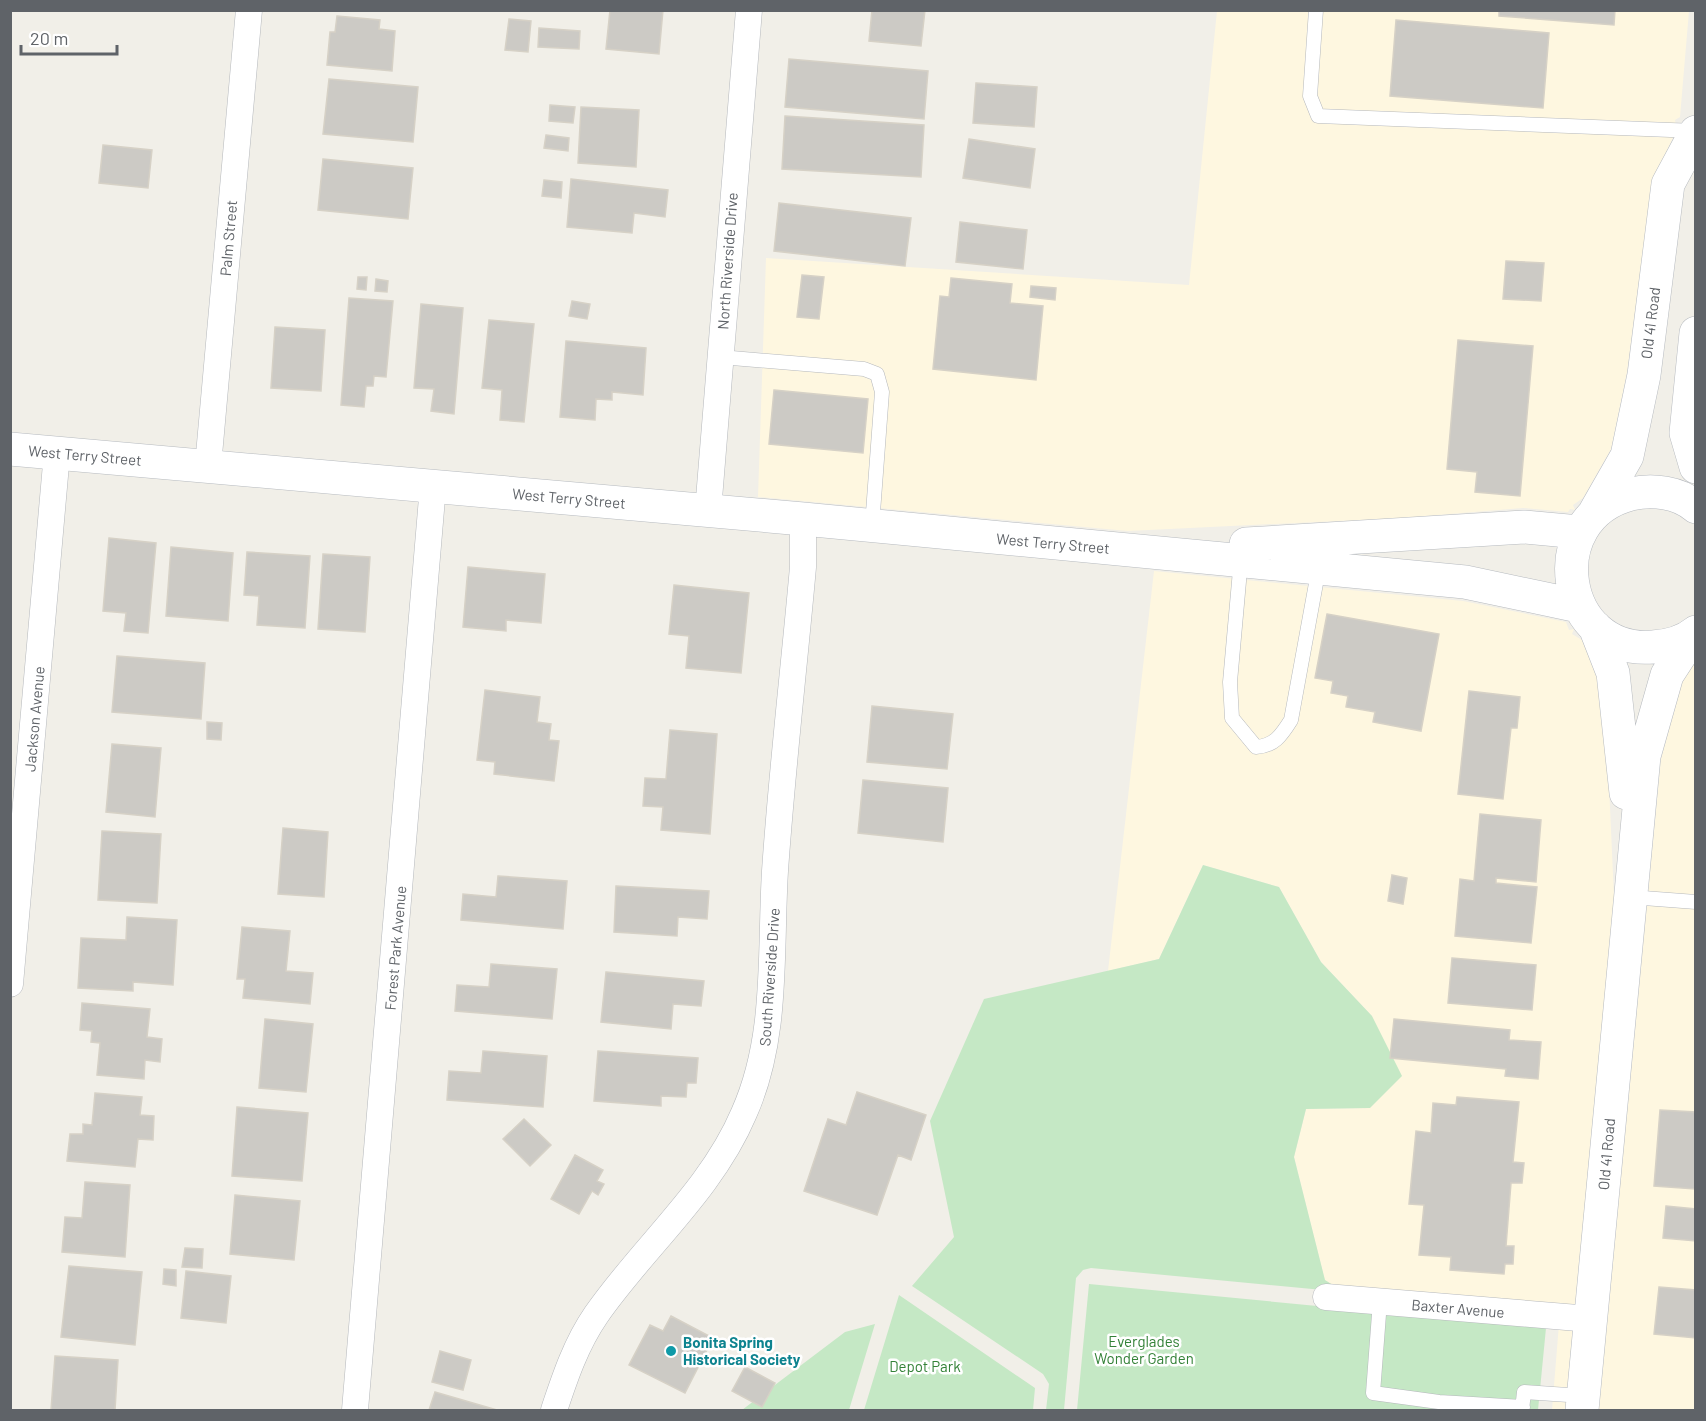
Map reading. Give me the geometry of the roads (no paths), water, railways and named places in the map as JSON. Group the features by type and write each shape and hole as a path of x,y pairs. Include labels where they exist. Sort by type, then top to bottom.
{"street":[{"name":"Palm Street","path":"208,466 249,10"},
{"name":"North Riverside Drive","path":"708,511 749,10"},
{"name":"Old 41 Road","path":"1630,897 1626,783 1613,673 1571,582 1571,556 1587,522 1627,456 1644,375 1668,184 1695,131"},
{"path":"1695,333 1686,434 1695,467"},
{"name":"West Terry Street","path":"10,449 1126,550 1322,554 1524,527 1587,522"},
{"name":"Jackson Avenue","path":"10,984 57,453"},
{"name":"Forest Park Avenue","path":"355,1410 433,486"},
{"path":"1587,522 1617,498 1642,491 1668,493 1695,507"},
{"name":"South Riverside Drive","path":"554,1410 576,1349 595,1317 620,1283 683,1209 727,1146 744,1114 760,1072 770,1004 776,871 803,567 803,519"},
{"name":"West Terry Street","path":"1322,554 1465,582 1587,616"},
{"path":"1587,616 1617,642 1642,648 1668,646 1694,634"},
{"name":"Old 41 Road","path":"1583,1403 1644,756 1667,675 1694,634"},
{"name":"Baxter Avenue","path":"1326,1297 1590,1319"}],"lane":[{"path":"1316,10 1310,96 1318,116 1695,131"},
{"path":"720,357 864,369 877,374 882,392 872,526"},
{"path":"1242,553 1230,682 1232,718 1256,747 1269,746 1282,735 1291,720 1322,554"},
{"path":"1630,897 1695,902"},
{"path":"1380,1301 1373,1393 1438,1402 1523,1409 1524,1392 1583,1403"}],"place":[{"name":"Bonita Spring Historical Society","path":"671,1351"}],"park label":[{"name":"Everglades Wonder Garden","path":"1144,1350"},
{"name":"Depot Park","path":"925,1366"}]}
